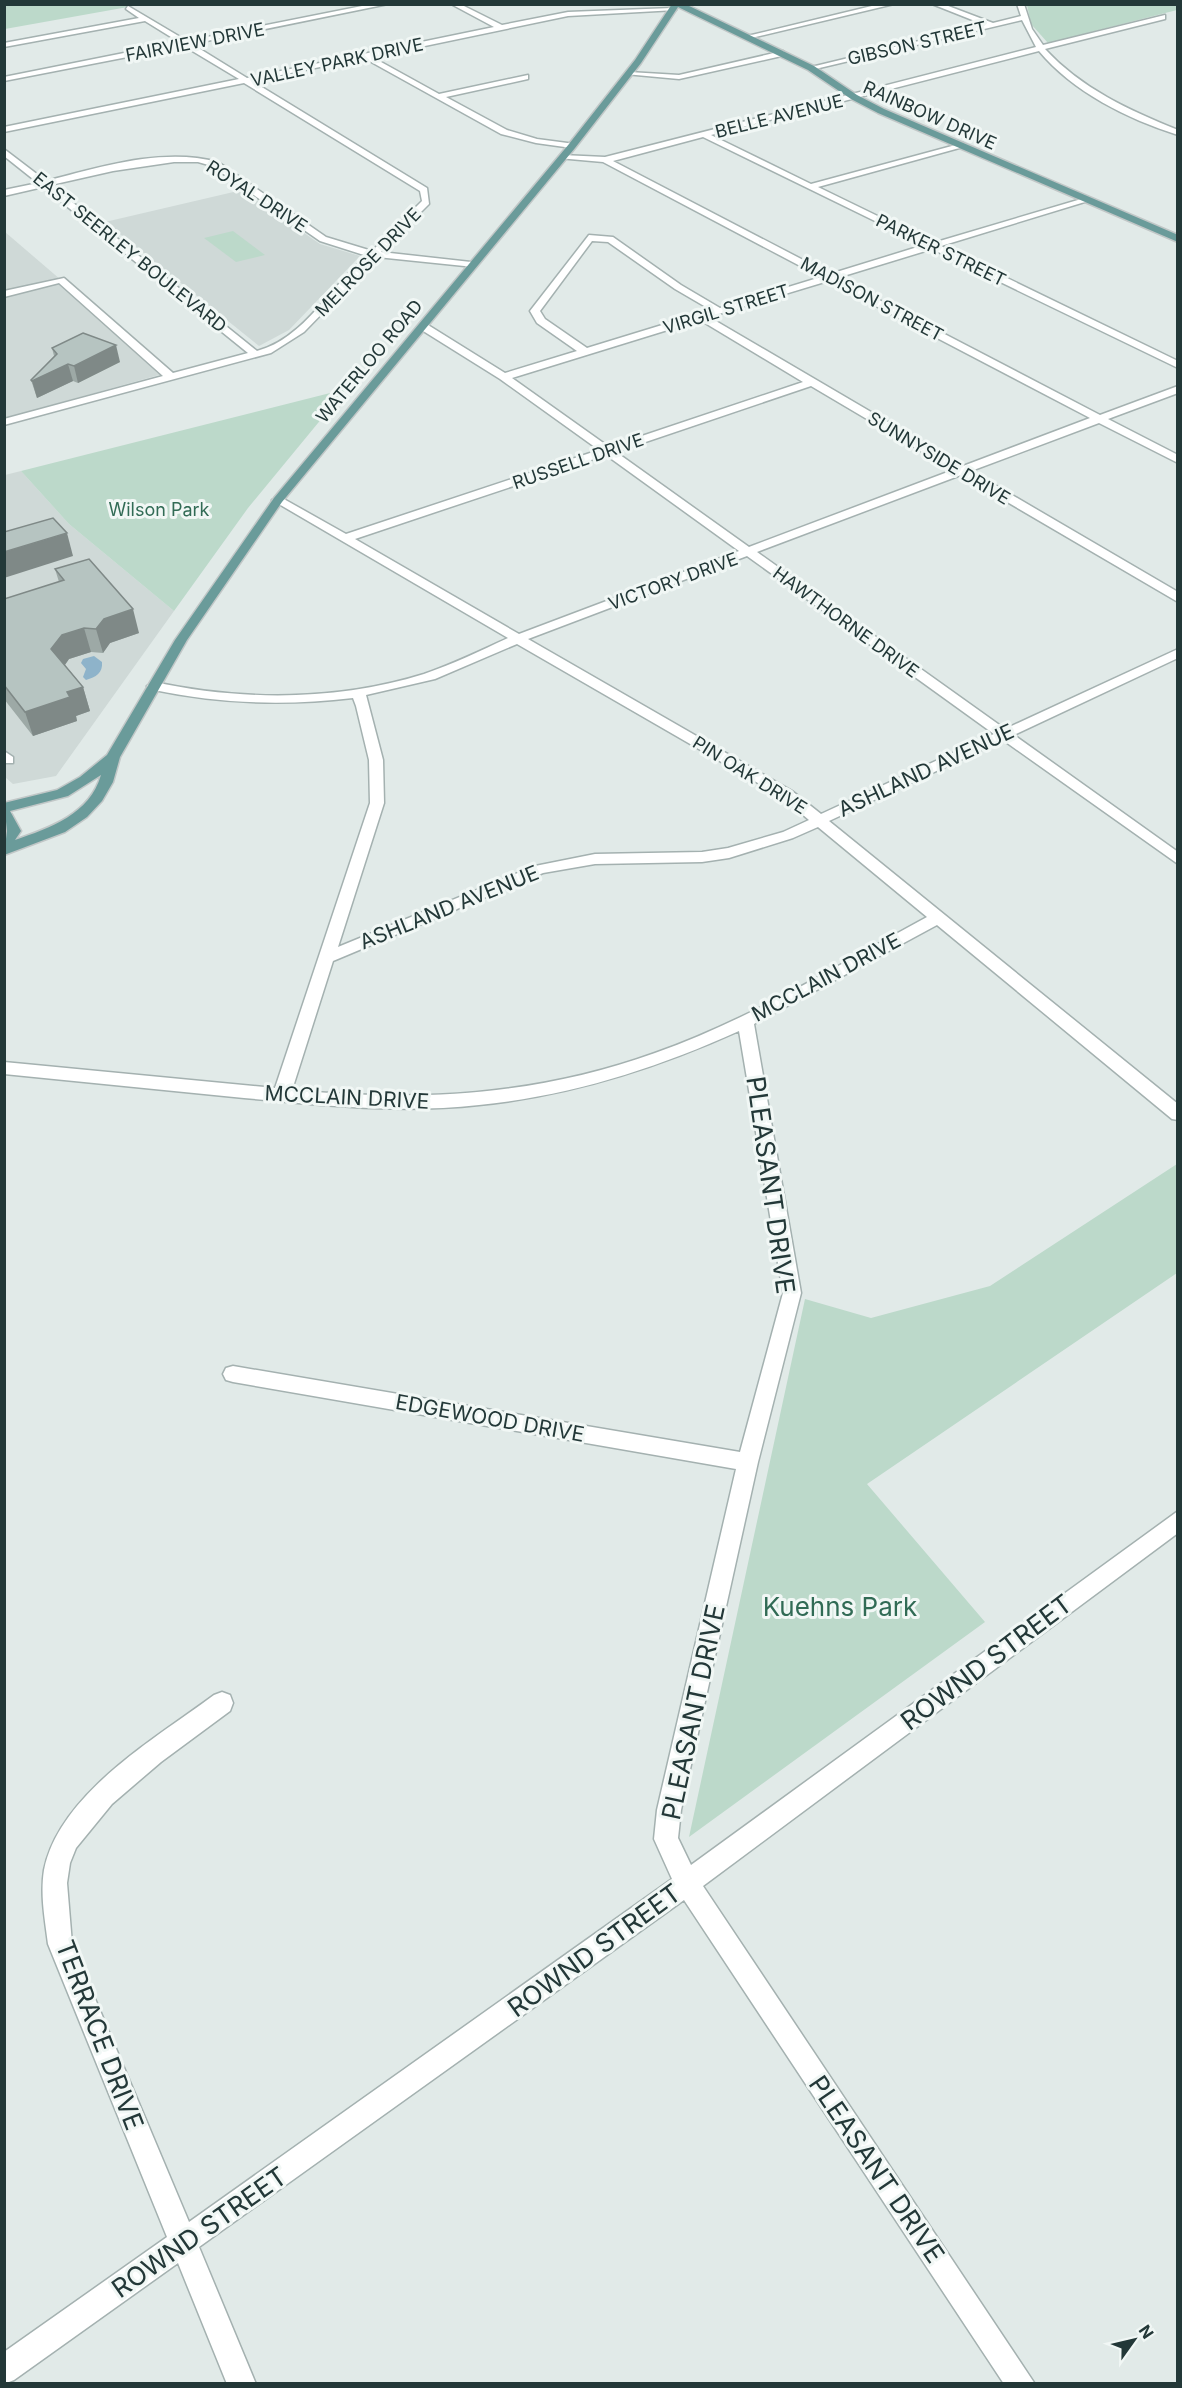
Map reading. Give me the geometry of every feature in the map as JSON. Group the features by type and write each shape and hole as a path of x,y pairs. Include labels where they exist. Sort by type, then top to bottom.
{"main road":[{"name":"RAINBOW DRIVE","path":"676,6 783,53 811,68 854,97 1178,239"},
{"name":"WATERLOO ROAD","path":"4,849 60,829 82,814 97,798 106,782 113,757 181,640 278,500 572,146 629,74 676,6"},
{"name":"WATERLOO ROAD","path":"4,808 66,794 84,783 113,757"},
{"path":"4,813 14,831 4,849"}],"street":[{"name":"FAIRVIEW DRIVE","path":"4,79 385,4"},
{"path":"454,4 502,28"},
{"path":"747,37 891,4"},
{"path":"935,4 992,25"},
{"path":"1020,4 1030,35 1040,49 1090,90 1150,122 1178,133"},
{"name":"MELROSE DRIVE","path":"4,422 255,354 284,343 301,332 376,253 378,248 423,207 427,198 424,190 128,8 138,6"},
{"name":"VALLEY PARK DRIVE","path":"4,130 579,13 676,6"},
{"name":"BELLE AVENUE","path":"605,160 1162,17"},
{"name":"GIBSON STREET","path":"811,68 1023,18"},
{"path":"4,45 146,19"},
{"path":"629,74 679,77 783,53"},
{"path":"364,56 508,134 542,143 572,146"},
{"path":"439,96 525,77"},
{"path":"1150,122 1166,119"},
{"name":"PARKER STREET","path":"704,135 1178,365"},
{"path":"809,187 960,145"},
{"name":"EAST SEERLEY BOULEVARD","path":"4,151 255,354"},
{"name":"MADISON STREET","path":"562,158 605,160 1178,460"},
{"name":"ROYAL DRIVE","path":"4,193 167,159 200,159 215,164 329,243 357,252 471,265"},
{"name":"VIRGIL STREET","path":"504,377 1085,199"},
{"path":"585,352 541,321 535,311 589,238 610,239 678,287 719,311"},
{"path":"4,294 61,280 171,377"},
{"name":"SUNNYSIDE DRIVE","path":"701,317 1178,598"},
{"name":"HAWTHORNE DRIVE","path":"424,327 504,377 1178,859"},
{"name":"RUSSELL DRIVE","path":"344,539 812,382"},
{"name":"VICTORY DRIVE","path":"154,686 239,699 304,698 390,686 440,672 519,638 1178,389"},
{"name":"PIN OAK DRIVE","path":"278,500 787,794 1178,1114"},
{"name":"ASHLAND AVENUE","path":"326,958 523,874 540,869 595,859 665,859 729,853 788,835 1178,653"},
{"path":"282,1094 370,828 379,785 374,741 358,692"},
{"name":"MCCLAIN DRIVE","path":"4,1068 363,1103 413,1104 505,1097 572,1084 661,1058 745,1020 939,917"},
{"name":"PLEASANT DRIVE","path":"745,1020 792,1293 748,1462 669,1810 666,1839 687,1883 1021,2384"},
{"name":"EDGEWOOD DRIVE","path":"233,1374 748,1462"},
{"name":"ROWND STREET","path":"4,2370 687,1883 1178,1520"},
{"name":"TERRACE DRIVE","path":"222,1703 99,1797 74,1829 58,1862 54,1899 60,1944 242,2384"}],"shaded area":[{"path":"242,190 320,244 360,256 289,330 259,346 105,222"},
{"path":"5,232 61,280 166,373 5,418"},
{"path":"21,471 69,524 174,611 56,776 13,784 5,777 5,475"}],"green space":[{"path":"5,4 139,5 5,29"},
{"path":"1177,4 1177,10 1048,43 1031,24 1027,5"},
{"path":"233,231 265,255 236,262 204,238"},
{"name":"Wilson Park","path":"346,389 248,508 174,611 69,524 21,471"},
{"name":"Kuehns Park","path":"1177,1164 1177,1273 867,1484 985,1622 689,1837 805,1299 871,1318 990,1286"}],"water":[{"path":"94,656 102,662 100,672 86,680 83,677 86,669 81,663 83,659"}],"building":[{"path":"83,333 116,345 74,366 68,364 31,380 57,354 52,348"},
{"path":"53,518 67,533 4,552 4,532"},
{"path":"89,559 133,609 104,619 96,629 84,628 62,635 51,649 83,687 67,692 70,697 25,712 4,685 4,599 64,580 55,569"}]}
